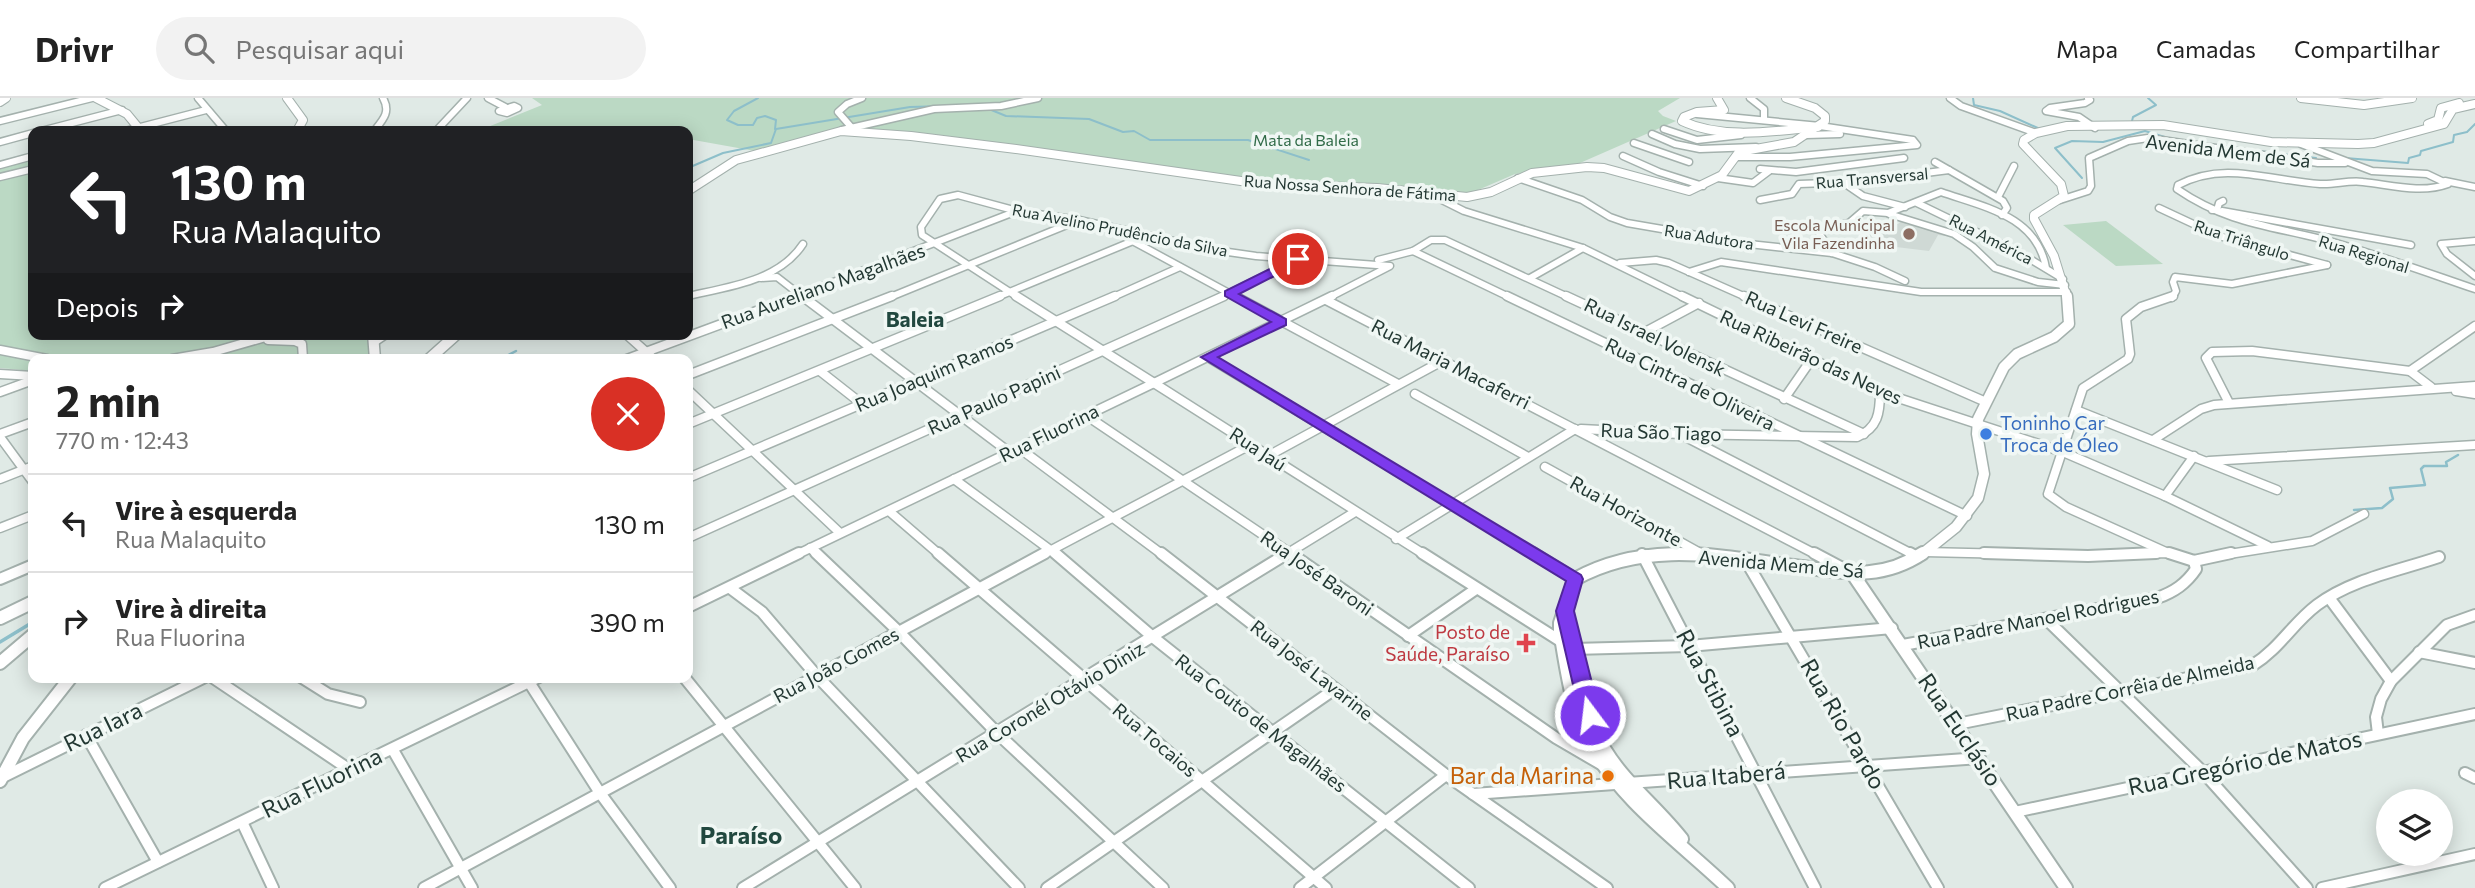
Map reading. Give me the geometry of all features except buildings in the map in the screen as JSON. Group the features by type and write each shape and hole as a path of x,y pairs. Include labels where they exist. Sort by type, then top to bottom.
{"street":[{"path":"0,100 6,98"},
{"path":"0,121 94,98 122,110 136,126"},
{"path":"198,98 221,126"},
{"path":"287,98 302,116 302,126"},
{"path":"378,126 387,115 388,107 383,98"},
{"path":"441,126 467,98"},
{"path":"488,98 505,107"},
{"path":"852,128 840,114 846,104 862,98"},
{"path":"841,131 934,109 990,107 1038,98"},
{"path":"1717,98 1724,110 1692,114 1684,117 1682,121 1702,128 1759,132"},
{"path":"1750,98 1764,109 1764,120"},
{"path":"1664,130 1697,140 1820,127 1825,121 1821,111 1786,98"},
{"path":"1950,98 1961,106 2036,133"},
{"path":"2088,98 2090,100 2085,103 2050,108 2046,111 2079,117 2096,128"},
{"path":"2301,98 2364,106 2412,98"},
{"path":"2060,200 2064,196 2061,184 2023,144 2024,139 2036,133 2060,127 2162,125 2271,142 2358,144 2444,124 2453,109 2475,103"},
{"path":"60,126 122,110"},
{"path":"153,126 206,110"},
{"path":"1692,114 1820,127 1915,143 1790,157 1735,157"},
{"name":"Rua Nossa Senhora de Fátima","path":"693,188 736,160 841,131 911,136 1262,184 1377,188 1434,196 1483,194 1532,173 1596,167 1682,191 1694,190 1718,178 1726,172 1739,152 1786,144 1820,127"},
{"path":"0,142 28,134"},
{"path":"1652,134 1680,146 1711,150 1759,147"},
{"path":"1806,135 1877,136"},
{"name":"Avenida Mem de Sá","path":"1575,579 1607,561 1642,554 1707,557 1852,573 1892,570 1937,543 1967,516 1981,495 1984,479 1977,425 2005,365 2065,330 2069,324 2065,285 2047,239 2034,219 2035,215 2060,200 2088,191 2091,186 2089,158 2140,139 2327,164 2346,162"},
{"path":"1672,176 1689,162 1697,140"},
{"path":"2296,143 2372,171 2419,173 2475,187"},
{"path":"1634,144 1689,162"},
{"path":"1623,156 1703,186"},
{"path":"2,162 28,157"},
{"path":"1760,169 1784,172 1904,158"},
{"path":"1936,162 1998,197 2007,208 2002,215"},
{"path":"1998,197 2014,166"},
{"path":"0,177 28,170"},
{"name":"Rua Transversal","path":"1760,200 1792,194 1799,184 1843,183 1950,170"},
{"path":"1718,178 1752,184 1760,182 1769,171"},
{"path":"1784,172 1799,184"},
{"name":"Rua Regional","path":"2445,181 2447,185 2429,187 2400,187 2357,181 2325,185 2232,173 2206,175 2182,182 2177,189 2183,195 2218,206 2261,228 2341,244 2475,289"},
{"name":"Rua Adutora","path":"1518,178 1583,200 1610,218 1627,223 1749,244 1832,253 1875,267 1905,281"},
{"path":"1843,183 1863,196 1905,207"},
{"path":"1888,213 1941,192 2002,215 2029,231 2046,257 2046,268"},
{"name":"Rua Ribeirão das Neves","path":"1434,196 1464,211 1583,248 1880,392 2063,452 2268,545"},
{"name":"Rua Avelino Prudêncio da Silva","path":"939,246 922,235 921,227 937,203 945,197 967,197 1017,211 1079,220 1214,250 1298,259 1369,263 1413,251 1431,240 1445,240"},
{"name":"Rua América","path":"1917,203 2046,268 2065,285"},
{"path":"2218,206 2411,245"},
{"name":"Rua Triângulo","path":"2076,410 2086,384 2127,359 2130,354 2126,319 2129,314 2172,298 2176,291 2173,278 2232,284 2327,265 2219,236 2159,208"},
{"name":"Rua Aureliano Magalhães","path":"693,335 939,246 1017,211"},
{"path":"1832,253 1818,233 1823,229 1849,223 1863,211 1888,213 1954,234 1973,247 1995,268 2038,282 2065,285"},
{"path":"693,373 833,320 1079,220"},
{"path":"1103,225 1398,384"},
{"name":"Rua Israel Volensk","path":"1445,240 1864,434"},
{"path":"693,422 1133,241"},
{"path":"2474,241 2441,244 2447,254 2475,275"},
{"path":"693,295 761,278 790,260 803,244"},
{"name":"Rua Jaú","path":"939,246 1568,646"},
{"path":"1530,278 1583,248"},
{"name":"Rua Cintra de Oliveira","path":"1413,251 1967,516"},
{"name":"Rua Paulo Papini","path":"693,536 1230,293 1298,259"},
{"name":"Rua Levi Freire","path":"1618,263 1656,260 1689,272 1986,402"},
{"path":"1689,272 1721,262 1921,292 2065,285"},
{"name":"Rua Fluorina","path":"693,605 1390,267 1387,264 1369,263"},
{"name":"Rua Joaquim Ramos","path":"693,476 1180,267"},
{"name":"Rua José Lavarine","path":"761,278 778,277 915,382 1111,517 1219,597 1446,775 1607,888"},
{"name":"Rua Maria Macaferri","path":"1326,300 1852,573"},
{"path":"1645,332 1699,303"},
{"path":"2410,371 2475,326"},
{"path":"196,354 263,340 295,341 302,344 303,354"},
{"path":"435,354 450,340"},
{"path":"633,340 648,354"},
{"name":"Rua Aureliano Magalhães","path":"641,354 678,340"},
{"path":"0,350 28,355"},
{"path":"2229,403 2206,358 2212,352 2252,351 2410,371 2431,387"},
{"path":"1208,357 1575,579 1560,623 1568,646 1582,726 1662,829 1692,853 1728,888"},
{"path":"1268,456 1444,360"},
{"path":"1784,399 1811,360"},
{"path":"820,371 862,404"},
{"path":"0,374 28,377"},
{"path":"0,392 28,380"},
{"path":"2445,389 2475,386"},
{"path":"2152,440 2201,409 2229,403 2431,387 2475,394"},
{"path":"1864,434 1875,425 1880,415 1880,392"},
{"path":"1415,394 1528,457"},
{"path":"693,395 840,533"},
{"path":"2277,490 2076,410 2048,494 2066,508 2168,553 2194,561 2268,545 2287,546 2312,541 2364,514"},
{"name":"Rua José Baroni","path":"1087,415 1564,744 1614,769"},
{"path":"28,424 0,435 28,467"},
{"path":"1396,539 1576,429"},
{"name":"Rua São Tiago","path":"1576,429 1851,437 1864,434"},
{"path":"1680,434 1921,554 1973,552 2088,556 2168,553"},
{"name":"Rua João Gomes","path":"424,888 1050,549 1250,445"},
{"path":"2209,461 2475,445"},
{"path":"2165,496 2194,456"},
{"name":"Rua Horizonte","path":"1545,467 1707,557"},
{"path":"0,479 28,468"},
{"name":"Rua Couto de Magalhães","path":"954,479 1050,549 1154,638 1469,888"},
{"name":"Rua Tocaios","path":"889,511 1326,888"},
{"name":"Rua Coronél Otávio Diniz","path":"743,888 1291,554 1355,512"},
{"path":"0,528 28,517"},
{"path":"1937,543 1973,552"},
{"path":"810,548 898,631 998,734 1163,888"},
{"name":"Rua Stibina","path":"1642,554 1758,773 1815,888"},
{"name":"Rua Padre Corrêia de Almeida","path":"1957,724 2253,664 2266,657 2310,611 2329,598 2358,582 2392,574 2439,557"},
{"name":"Rua Rio Pardo","path":"1746,561 1794,638 1938,888"},
{"name":"Rua Padre Manoel Rodrigues","path":"1903,645 2174,593 2196,569 2194,561"},
{"path":"0,579 28,567"},
{"name":"Rua Euclásio","path":"1852,573 1892,628 2066,888"},
{"path":"730,588 762,612 816,675 1019,888"},
{"path":"1408,636 1476,589"},
{"path":"2329,598 2392,681"},
{"path":"0,618 28,604"},
{"path":"2378,734 2376,717 2381,699 2392,681 2447,625 2475,615"},
{"path":"2046,619 2203,772 2307,888"},
{"path":"1568,646 1689,646 1892,628"},
{"path":"0,663 28,640"},
{"path":"2419,652 2475,663"},
{"path":"1,778 23,738 66,683"},
{"name":"Rua Iara","path":"1,778 193,683"},
{"path":"221,683 350,770"},
{"path":"308,683 336,699 360,702"},
{"name":"Rua Fluorina","path":"112,886 393,750 523,683"},
{"path":"533,683 600,793 670,888"},
{"path":"689,683 855,888"},
{"path":"1047,888 1335,689"},
{"name":"Rua Gregório de Matos","path":"2015,812 2475,714"},
{"path":"86,735 158,862"},
{"path":"393,750 472,888"},
{"name":"Rua Itaberá","path":"1473,793 1627,785 1980,758"},
{"path":"1300,888 1446,775"},
{"path":"242,822 273,888"},
{"path":"2322,888 2475,854"}],"shaded area":[{"name":"Escola Municipal Vila Fazendinha","path":"1903,219 1948,232 1945,236 1938,235 1929,251 1896,247 1869,238 1877,223 1898,224"}],"green space":[{"name":"Mata da Baleia","path":"532,98 1680,98 1658,111 1676,121 1580,163 1515,174 1471,193 1287,184 913,132 861,128 755,151 693,140 693,126 490,126 542,105"},
{"path":"28,159 28,340 368,340 369,354 28,354 28,371 0,368 0,167"},
{"path":"2106,221 2163,264 2116,266 2063,225"}],"waterway":[{"path":"758,98 734,111 727,120 738,125 753,125 757,118 765,116 776,120 775,129"},
{"path":"1973,98 1974,105 2000,111 2040,129"},
{"path":"2132,121 2133,117 2156,105 2148,98"},
{"path":"693,166 723,153 771,143 776,129 910,107 980,105"},
{"path":"989,109 1006,116 1089,119 1123,132 1134,131 1150,140 1248,140 1309,160"},
{"path":"2345,158 2408,163 2409,158 2420,155 2421,151 2453,142 2454,135 2467,132 2475,124"},
{"path":"2082,178 2055,148 2072,141 2103,142 2145,131 2168,138"},
{"path":"2233,148 2316,158"},
{"path":"510,354 516,351"},
{"path":"2354,510 2382,508 2393,499 2390,488 2425,485 2421,469 2424,466 2447,466 2446,462 2458,455"},
{"path":"0,642 28,625"}],"place":[{"name":"Escola Municipal Vila Fazendinha","path":"1909,234"},
{"name":"Toninho Car Troca de Óleo","path":"1986,434"},
{"name":"Posto de Saúde, Paraíso","path":"1526,643"},
{"name":"Bar da Marina","path":"1608,776"}],"district":[{"name":"Baleia","path":"915,320"},
{"name":"Paraíso","path":"741,836"}],"route":[{"path":"1298,259 1230,293 1281,322 1208,357 1575,579 1565,611 1590,715"}]}
